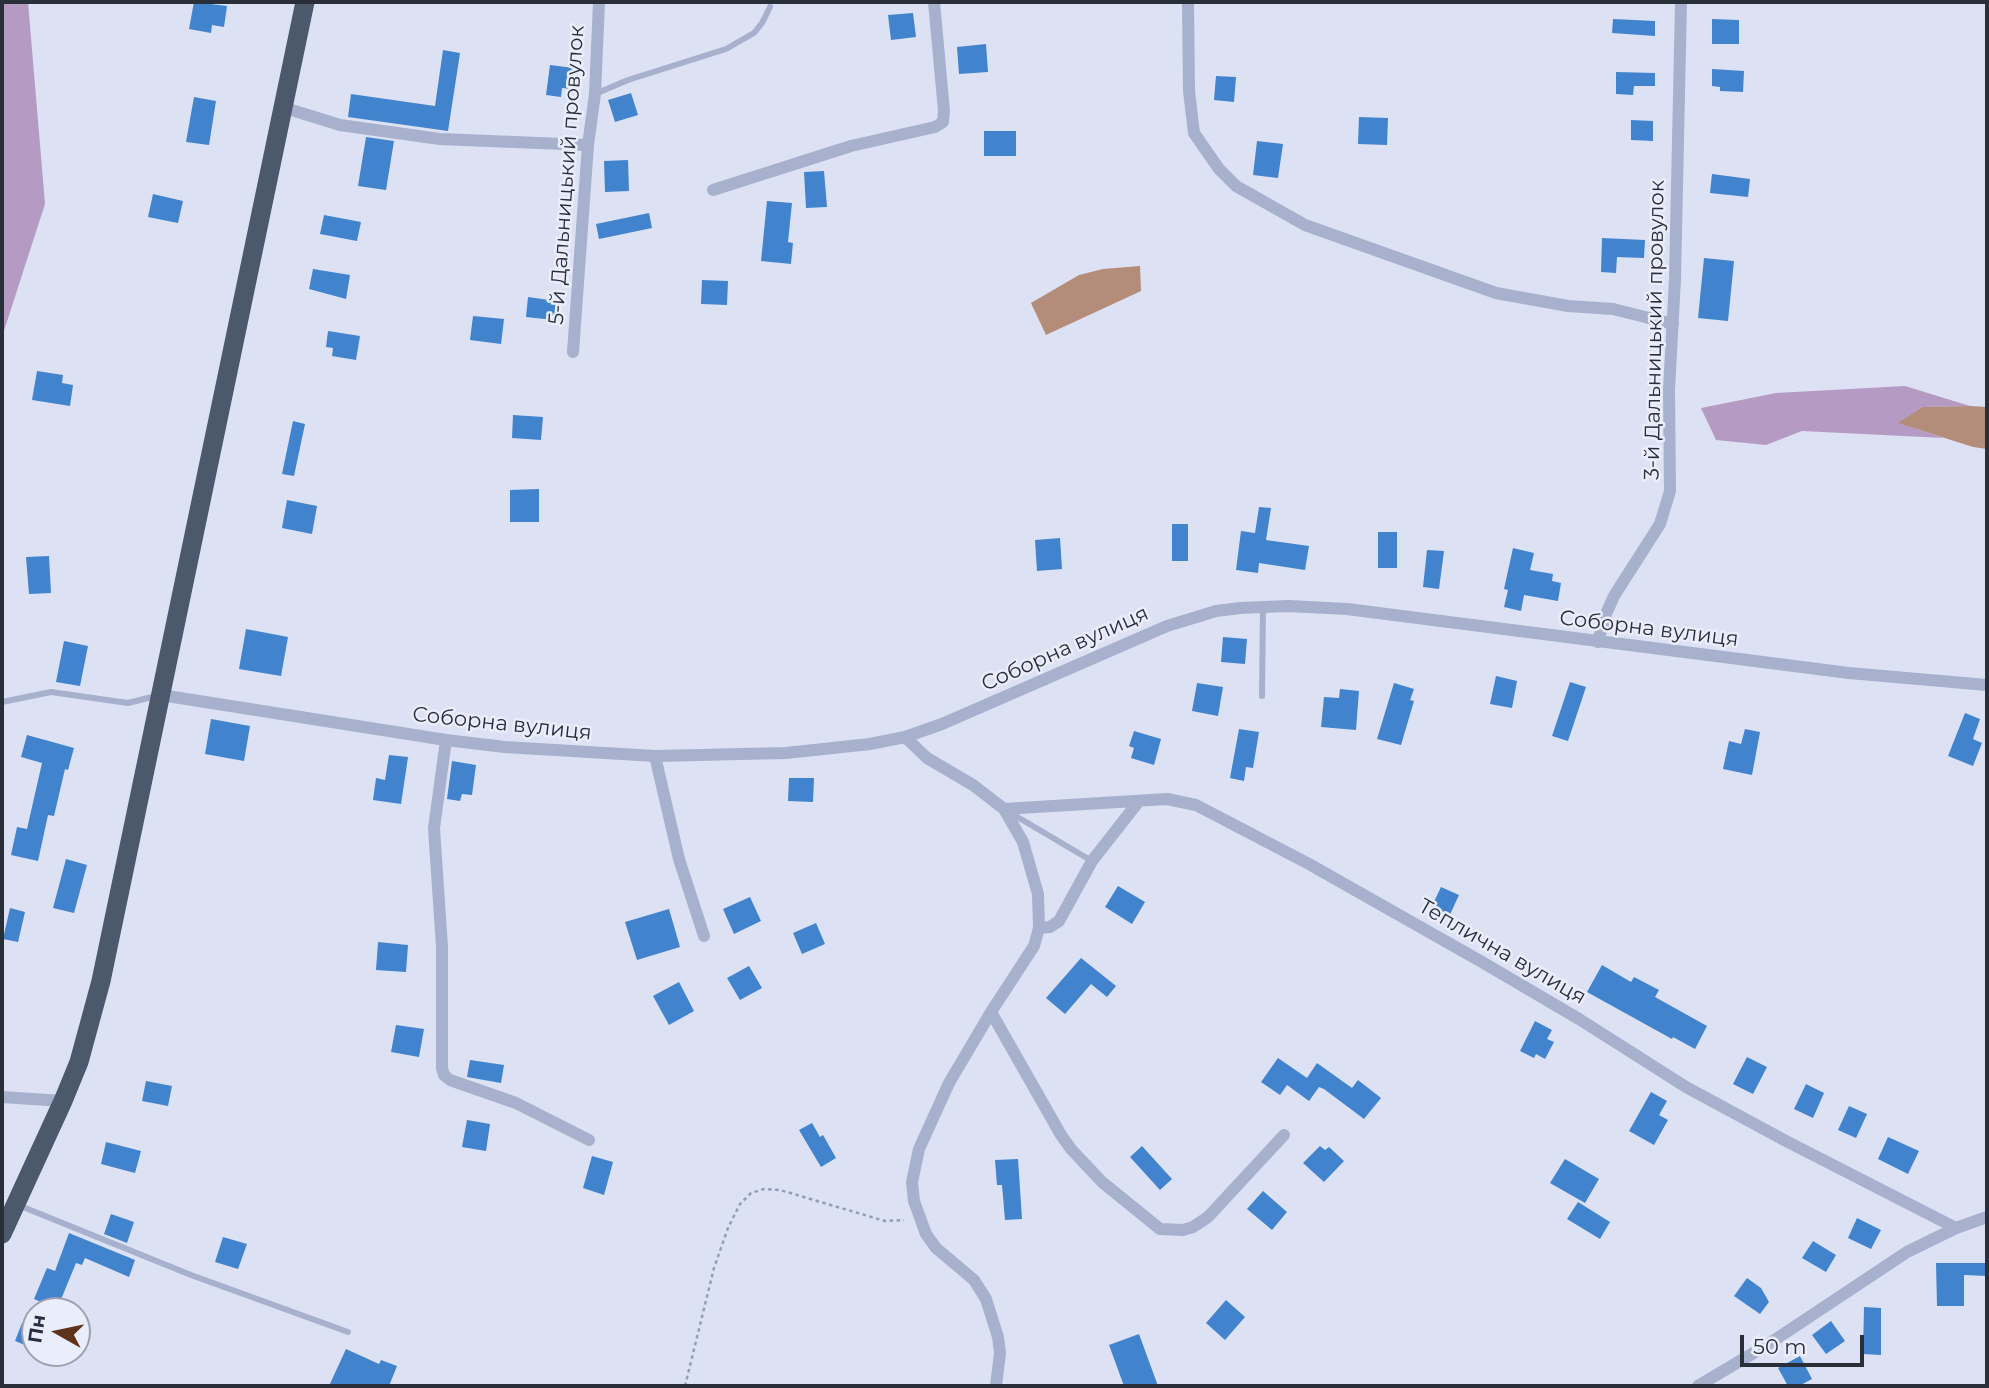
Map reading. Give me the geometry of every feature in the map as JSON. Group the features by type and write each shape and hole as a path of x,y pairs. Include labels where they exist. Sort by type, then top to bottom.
{"highway":[{"path":"2,1234 79,1062 101,981 305,2"}],"street":[{"name":"5-й Дальницький провулок","path":"573,352 588,145 595,94 599,2"},
{"path":"713,190 851,146 935,127 943,121 934,2"},
{"path":"1188,2 1189,91 1194,133 1219,169 1236,186 1305,225 1496,293 1568,306 1613,309 1673,324"},
{"name":"3-й Дальницький провулок","path":"1598,642 1614,596 1660,524 1670,491 1669,390 1681,2"},
{"path":"282,107 340,125 440,139 588,145"},
{"name":"Соборна вулиця","path":"161,695 505,747 655,756 786,754 905,737 942,724 1167,626 1216,611 1263,606 1348,609 1849,673 1987,685"},
{"path":"905,737 927,758 973,785 1004,809 1029,858 1038,894 1039,928 1030,954 991,1012 949,1083 919,1149 912,1182 918,1217 936,1248 974,1280 986,1299 1000,1353 996,1386"},
{"path":"446,740 434,828 442,947 444,1075 450,1080 516,1103 589,1140"},
{"path":"655,756 679,859 704,936"},
{"name":"Теплична вулиця","path":"1004,809 1167,799 1183,801 1215,814 1482,962 1686,1087 1956,1228"},
{"path":"1039,928 1050,927 1059,921 1092,861 1139,801"},
{"path":"991,1012 1071,1149 1102,1182 1160,1228 1182,1230 1193,1227 1208,1217 1284,1135"},
{"path":"2,1097 63,1101"},
{"path":"1698,1386 1767,1345 1907,1252 1956,1228 1987,1217"}],"lane":[{"path":"595,94 628,80 726,49 754,33 770,7"},
{"path":"1262,695 1263,606"},
{"path":"2,702 51,692 128,703 161,695"},
{"path":"1004,809 1024,818 1092,861"},
{"path":"17,1205 191,1275 348,1332"}],"path":[{"path":"685,1386 724,1238 740,1204 751,1193 764,1189 780,1190 885,1221 918,1217"}],"shaded area":[{"path":"2,2 28,2 45,204 2,337"},
{"path":"1140,266 1141,291 1046,335 1031,303 1079,275 1103,269"},
{"path":"1905,386 1970,406 1922,407 1899,423 1944,438 1802,431 1766,445 1716,440 1701,408 1776,393"},
{"path":"1922,407 1987,407 1987,449 1898,423"}],"building":[{"path":"194,2 227,6 224,27 212,25 211,33 189,29"},
{"path":"913,13 916,37 891,40 888,15"},
{"path":"1613,19 1655,21 1655,36 1612,33"},
{"path":"1712,19 1739,20 1739,44 1712,44"},
{"path":"986,44 988,72 959,74 957,47"},
{"path":"443,50 460,53 448,131 348,117 351,94 435,106"},
{"path":"550,65 574,68 572,89 562,88 561,97 546,95"},
{"path":"1712,69 1744,71 1743,92 1720,91 1720,87 1712,86"},
{"path":"1616,72 1655,73 1655,86 1634,86 1633,95 1616,94"},
{"path":"1216,76 1236,77 1234,102 1214,100"},
{"path":"631,93 638,115 615,122 608,100"},
{"path":"194,97 216,101 209,145 186,142"},
{"path":"1359,117 1388,118 1387,145 1358,144"},
{"path":"1631,120 1653,121 1653,141 1631,140"},
{"path":"984,131 1016,131 1016,156 984,156"},
{"path":"366,137 394,141 386,190 358,186"},
{"path":"1257,141 1283,144 1278,178 1253,175"},
{"path":"628,160 629,191 605,192 604,161"},
{"path":"824,171 827,207 806,208 804,172"},
{"path":"1712,174 1750,179 1748,197 1710,193"},
{"path":"153,194 183,201 178,223 148,217"},
{"path":"767,201 792,203 788,242 793,243 791,264 761,261"},
{"path":"649,213 652,228 599,239 596,224"},
{"path":"324,215 361,222 357,241 320,234"},
{"path":"1602,238 1645,240 1644,258 1617,257 1616,273 1601,272"},
{"path":"1704,258 1734,261 1728,321 1698,318"},
{"path":"313,269 350,275 346,299 309,289"},
{"path":"702,280 728,281 727,305 701,304"},
{"path":"528,297 556,301 554,320 526,317"},
{"path":"473,316 504,319 501,344 470,340"},
{"path":"328,331 360,336 356,360 332,356 333,348 326,347"},
{"path":"37,371 63,375 62,383 73,385 70,406 32,400"},
{"path":"513,415 543,417 541,440 512,438"},
{"path":"293,421 305,424 294,476 282,474"},
{"path":"539,489 539,522 510,522 510,490"},
{"path":"287,500 317,506 312,534 282,528"},
{"path":"1259,507 1271,508 1266,540 1309,546 1305,570 1259,563 1258,573 1236,570 1241,531 1255,533"},
{"path":"1172,524 1188,524 1188,561 1172,561"},
{"path":"1378,532 1397,532 1397,568 1378,568"},
{"path":"1060,538 1062,569 1037,571 1035,540"},
{"path":"1513,548 1534,553 1530,570 1553,574 1552,581 1561,583 1558,601 1524,595 1521,611 1504,607 1508,590 1504,589"},
{"path":"1427,550 1444,551 1439,589 1423,587"},
{"path":"49,556 51,593 29,594 26,557"},
{"path":"246,629 288,637 281,676 239,669"},
{"path":"1223,637 1247,639 1245,664 1221,662"},
{"path":"64,641 88,646 80,686 56,682"},
{"path":"1496,676 1517,681 1512,708 1490,704"},
{"path":"1570,682 1586,687 1568,741 1552,736"},
{"path":"1197,683 1223,687 1218,716 1192,711"},
{"path":"1394,683 1414,689 1410,700 1414,701 1401,745 1377,739"},
{"path":"1340,689 1359,691 1356,730 1321,727 1324,697 1339,698"},
{"path":"1965,713 1980,719 1973,739 1982,743 1973,766 1948,756"},
{"path":"211,719 250,726 244,761 205,754"},
{"path":"1239,729 1259,732 1253,768 1246,767 1244,781 1230,778"},
{"path":"1745,729 1760,732 1752,775 1723,769 1729,741 1741,744"},
{"path":"1134,731 1161,739 1154,765 1131,758 1134,748 1129,746"},
{"path":"27,735 74,748 68,770 65,769 54,816 48,815 38,861 11,855 17,827 27,829 42,763 21,757"},
{"path":"389,755 408,757 401,804 373,800 376,778 385,780"},
{"path":"452,761 476,765 472,795 462,794 460,801 447,799"},
{"path":"789,778 814,778 813,802 788,801"},
{"path":"66,859 87,865 74,913 53,908"},
{"path":"1118,886 1145,902 1132,924 1105,907"},
{"path":"1441,887 1459,895 1448,919 1430,910"},
{"path":"750,897 761,921 734,934 723,909"},
{"path":"10,908 25,912 18,942 3,939"},
{"path":"669,909 680,947 637,960 625,922"},
{"path":"816,923 825,944 802,954 793,933"},
{"path":"378,942 408,945 406,972 376,970"},
{"path":"1081,958 1116,986 1107,997 1091,984 1065,1014 1046,998"},
{"path":"1602,965 1631,982 1634,977 1659,990 1655,997 1707,1026 1695,1049 1587,992"},
{"path":"749,966 762,988 740,1000 727,978"},
{"path":"679,982 694,1011 669,1025 653,996"},
{"path":"1535,1021 1552,1030 1547,1039 1554,1042 1545,1059 1536,1054 1534,1058 1520,1051"},
{"path":"396,1025 424,1029 419,1057 391,1052"},
{"path":"1747,1057 1767,1067 1753,1094 1733,1084"},
{"path":"1278,1058 1307,1078 1317,1063 1352,1088 1358,1080 1381,1098 1364,1119 1319,1087 1309,1101 1287,1085 1280,1095 1261,1082"},
{"path":"470,1060 504,1065 501,1083 467,1077"},
{"path":"146,1081 172,1086 168,1106 142,1101"},
{"path":"1806,1084 1824,1093 1813,1118 1794,1109"},
{"path":"1651,1092 1667,1101 1659,1115 1668,1120 1654,1145 1629,1131"},
{"path":"1849,1106 1867,1114 1856,1138 1838,1130"},
{"path":"467,1120 490,1124 486,1151 462,1147"},
{"path":"812,1123 820,1137 823,1135 836,1158 821,1167 799,1130"},
{"path":"1888,1137 1919,1151 1908,1174 1878,1159"},
{"path":"106,1142 141,1151 135,1173 101,1164"},
{"path":"1142,1146 1172,1179 1160,1190 1130,1157"},
{"path":"1320,1146 1325,1150 1329,1147 1344,1161 1324,1182 1303,1163"},
{"path":"592,1156 613,1162 604,1195 583,1188"},
{"path":"1018,1159 1022,1219 1005,1220 1002,1185 997,1185 995,1160"},
{"path":"1565,1159 1599,1179 1585,1203 1550,1183"},
{"path":"1263,1191 1287,1212 1272,1230 1247,1209"},
{"path":"1578,1202 1610,1222 1600,1239 1567,1219"},
{"path":"111,1214 134,1222 127,1243 104,1234"},
{"path":"1857,1218 1881,1230 1871,1249 1848,1238"},
{"path":"69,1233 135,1260 129,1277 85,1258 82,1265 76,1263 62,1297 35,1297 47,1268 55,1271"},
{"path":"223,1237 247,1244 238,1269 215,1262"},
{"path":"1813,1241 1836,1255 1826,1272 1802,1258"},
{"path":"1936,1263 1987,1263 1987,1276 1964,1275 1964,1306 1937,1306"},
{"path":"1747,1278 1761,1288 1769,1302 1760,1314 1734,1296"},
{"path":"1226,1300 1245,1317 1225,1340 1206,1323"},
{"path":"1864,1307 1881,1308 1881,1355 1863,1354"},
{"path":"1831,1321 1845,1341 1826,1354 1812,1335"},
{"path":"21,1326 21,1343 15,1341"},
{"path":"1139,1334 1158,1386 1124,1386 1109,1345"},
{"path":"346,1349 379,1364 381,1360 397,1366 389,1386 329,1386"},
{"path":"1800,1356 1812,1379 1799,1386 1788,1386 1778,1368"}]}
